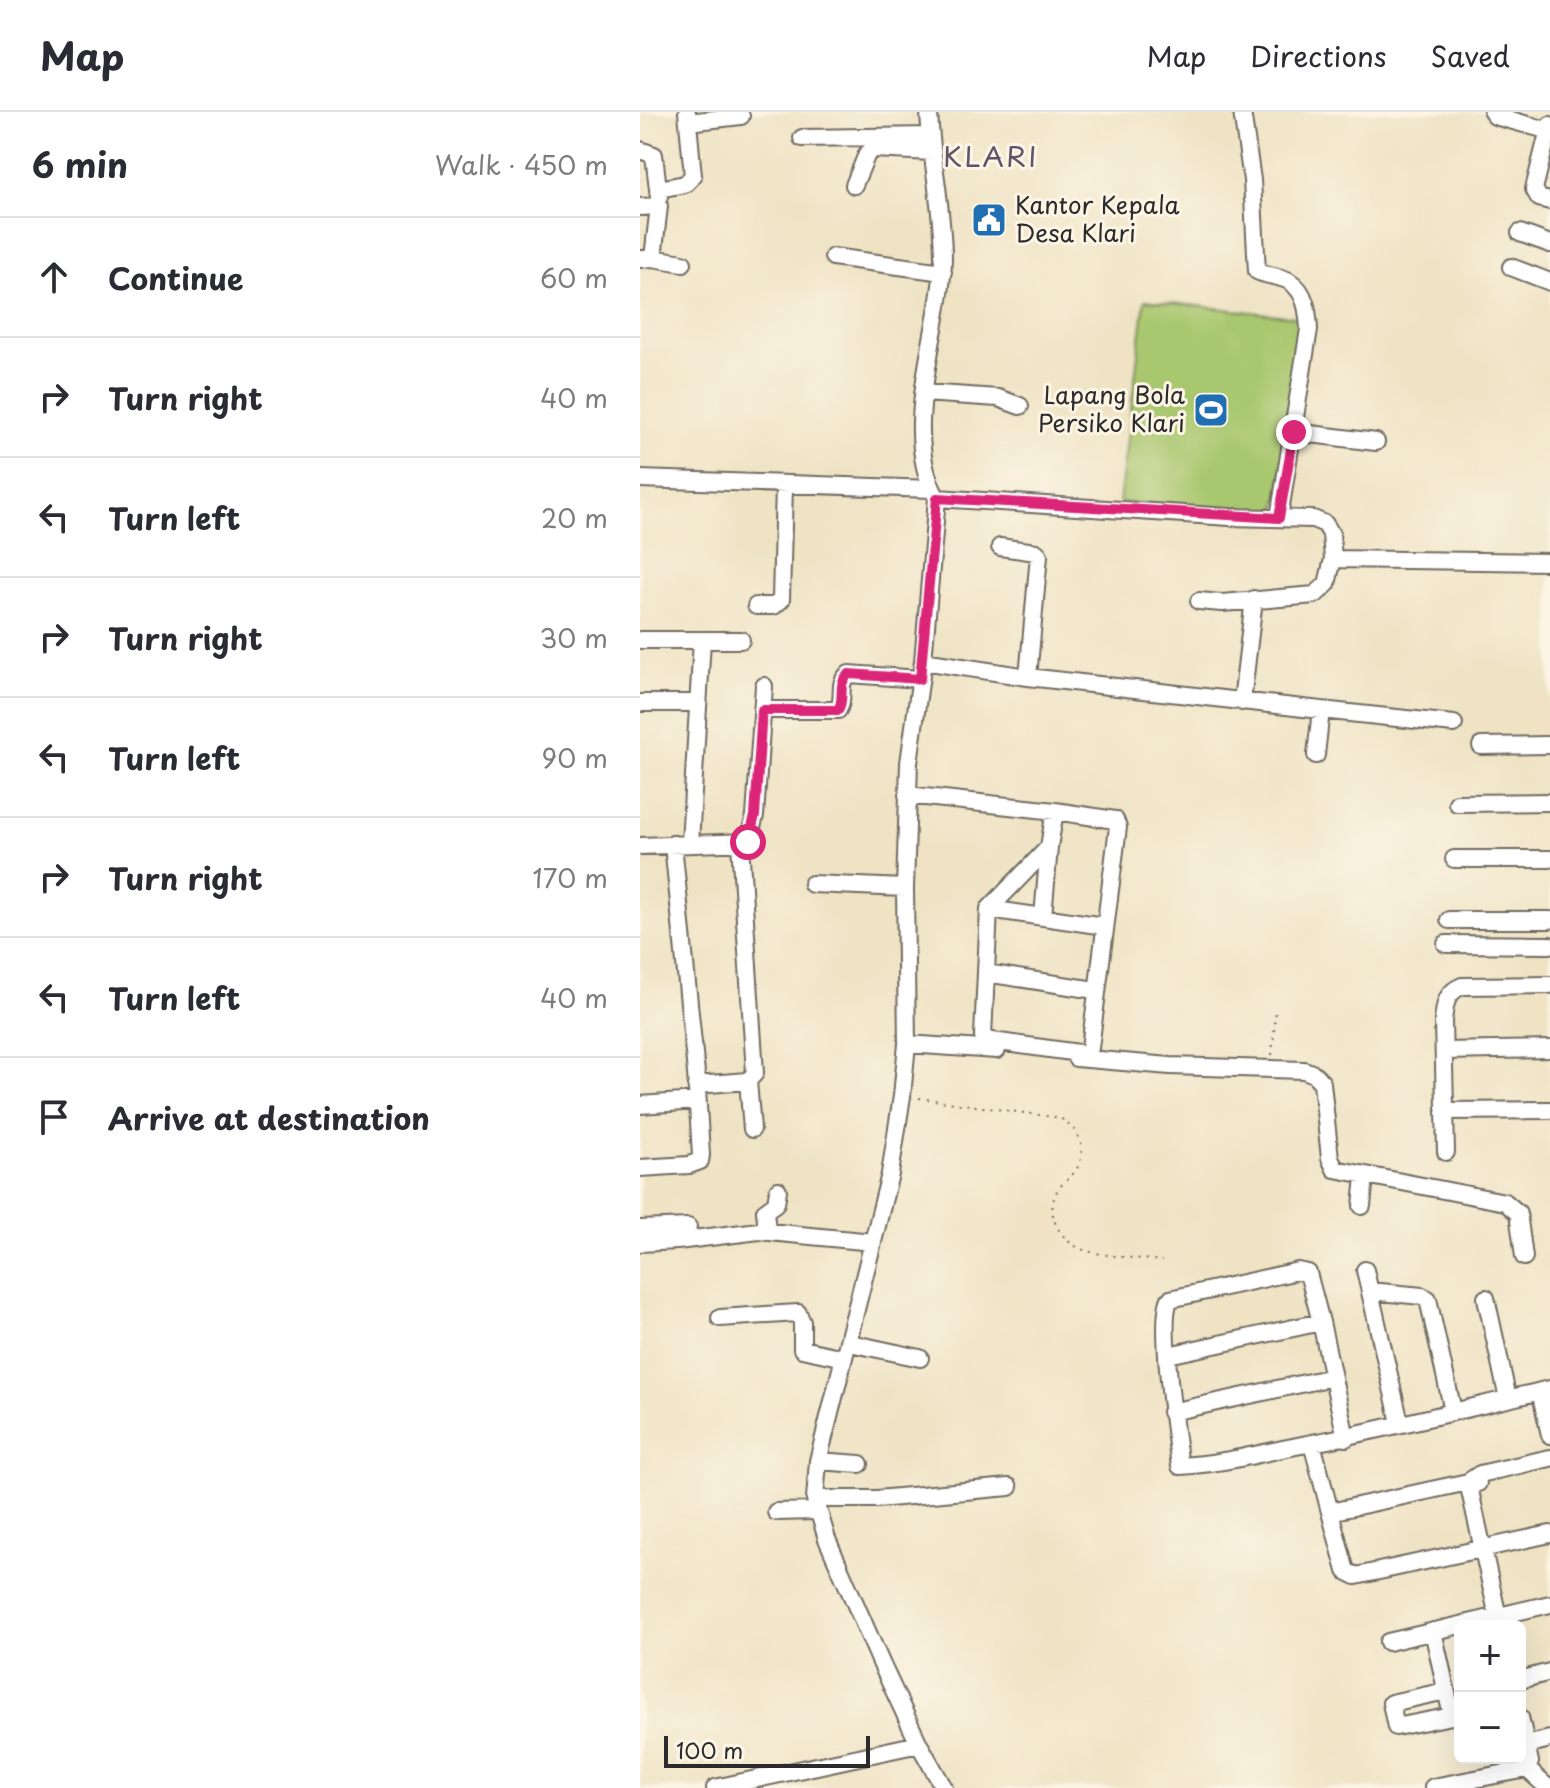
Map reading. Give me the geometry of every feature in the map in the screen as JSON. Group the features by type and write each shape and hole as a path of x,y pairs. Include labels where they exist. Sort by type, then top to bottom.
{"street":[{"path":"929,112 942,230 943,272 921,429 924,458 935,493 923,661 907,795 907,1044 890,1174 818,1461 816,1505 827,1539 919,1744 944,1788"},
{"path":"1242,112 1252,180 1257,271 1291,282 1301,293 1308,310 1309,329 1279,518"},
{"path":"1492,112 1495,116 1549,129 1534,189 1539,198 1550,201"},
{"path":"640,207 685,184 693,176 687,117 741,116"},
{"path":"802,138 931,144"},
{"path":"854,185 867,154 874,149 931,144"},
{"path":"640,150 654,155 659,197 646,258 683,263"},
{"path":"1520,233 1550,244"},
{"path":"833,257 943,272"},
{"path":"1511,267 1550,282"},
{"path":"924,393 995,398 1020,406"},
{"path":"1294,432 1376,442"},
{"path":"640,479 935,493 1313,519 1325,524 1331,534 1333,559 1327,584 1315,595 1222,603 1199,601"},
{"path":"756,606 774,606 781,600 784,486"},
{"path":"1000,547 1039,555 1028,677"},
{"path":"1333,559 1550,562"},
{"path":"1242,702 1254,599"},
{"path":"640,640 741,640"},
{"path":"640,1168 689,1165 700,1161 681,843 698,703 702,640"},
{"path":"923,661 1028,677 1454,724"},
{"path":"762,710 838,710 842,705 841,683 849,674 920,679"},
{"path":"640,846 748,842 752,834 764,686"},
{"path":"640,706 698,703"},
{"path":"1316,755 1321,710"},
{"path":"1481,746 1550,745"},
{"path":"907,795 1111,818 1117,824 1090,1048 1086,1056"},
{"path":"1457,803 1550,802"},
{"path":"1043,917 1055,811"},
{"path":"640,1105 748,1081 755,1073 740,843"},
{"path":"1049,847 989,909 985,1040 1170,1066 1304,1070 1319,1078 1332,1164 1341,1172 1505,1202 1518,1213 1524,1257"},
{"path":"1454,859 1550,859"},
{"path":"812,884 905,888"},
{"path":"989,909 1104,926"},
{"path":"1449,920 1550,920"},
{"path":"1446,944 1550,945"},
{"path":"986,973 1095,990"},
{"path":"1446,1152 1445,1002 1452,990 1462,986 1550,985"},
{"path":"907,1044 1086,1056"},
{"path":"1444,1051 1550,1049"},
{"path":"748,1081 752,1129"},
{"path":"1445,1111 1550,1110"},
{"path":"1362,1206 1365,1176"},
{"path":"767,1231 765,1211 776,1203 778,1190"},
{"path":"640,1229 688,1227"},
{"path":"640,1243 767,1231 873,1242"},
{"path":"1365,1270 1400,1423"},
{"path":"1346,1438 1310,1276 1304,1271 1170,1299 1167,1304 1171,1412 1180,1466 1211,1465 1346,1438 1545,1390 1550,1435"},
{"path":"1370,1291 1428,1299 1453,1411"},
{"path":"1486,1298 1508,1399"},
{"path":"720,1318 798,1313 802,1322 802,1349 847,1350 920,1358"},
{"path":"1168,1355 1321,1322"},
{"path":"1171,1412 1333,1377"},
{"path":"1312,1443 1346,1571 1356,1576 1550,1534"},
{"path":"1468,1482 1480,1474 1550,1458"},
{"path":"818,1461 860,1464"},
{"path":"1330,1512 1468,1482 1483,1483 1550,1469"},
{"path":"1468,1482 1499,1620"},
{"path":"776,1512 816,1505 1009,1487"},
{"path":"1502,1620 1550,1604"},
{"path":"1388,1642 1454,1628"},
{"path":"1433,1631 1446,1691 1454,1710"},
{"path":"1526,1678 1550,1672"},
{"path":"1446,1691 1391,1703 1396,1727 1454,1715"},
{"path":"1527,1769 1530,1762 1526,1745 1550,1739"},
{"path":"715,1788 754,1784 919,1744"},
{"path":"1433,1787 1527,1769"},
{"path":"1527,1769 1548,1788"}],"path":[{"path":"1271,1069 1276,1008"},
{"path":"902,1096 1060,1118 1074,1126 1081,1140 1082,1155 1075,1171 1056,1193 1052,1209 1056,1227 1070,1244 1086,1251 1162,1261"}],"green space":[{"name":"Lapang Bola Persiko Klari","path":"1145,300 1304,318 1276,515 1119,502"}],"place":[{"name":"Kantor Kepala Desa Klari","path":"989,220"},
{"name":"Lapang Bola Persiko Klari","path":"1211,410"}],"district":[{"name":"KLARI","path":"991,157"}],"route":[{"path":"748,842 755,816 762,710 838,710 842,705 841,683 849,674 920,679 937,498 1279,518 1294,432"}]}
